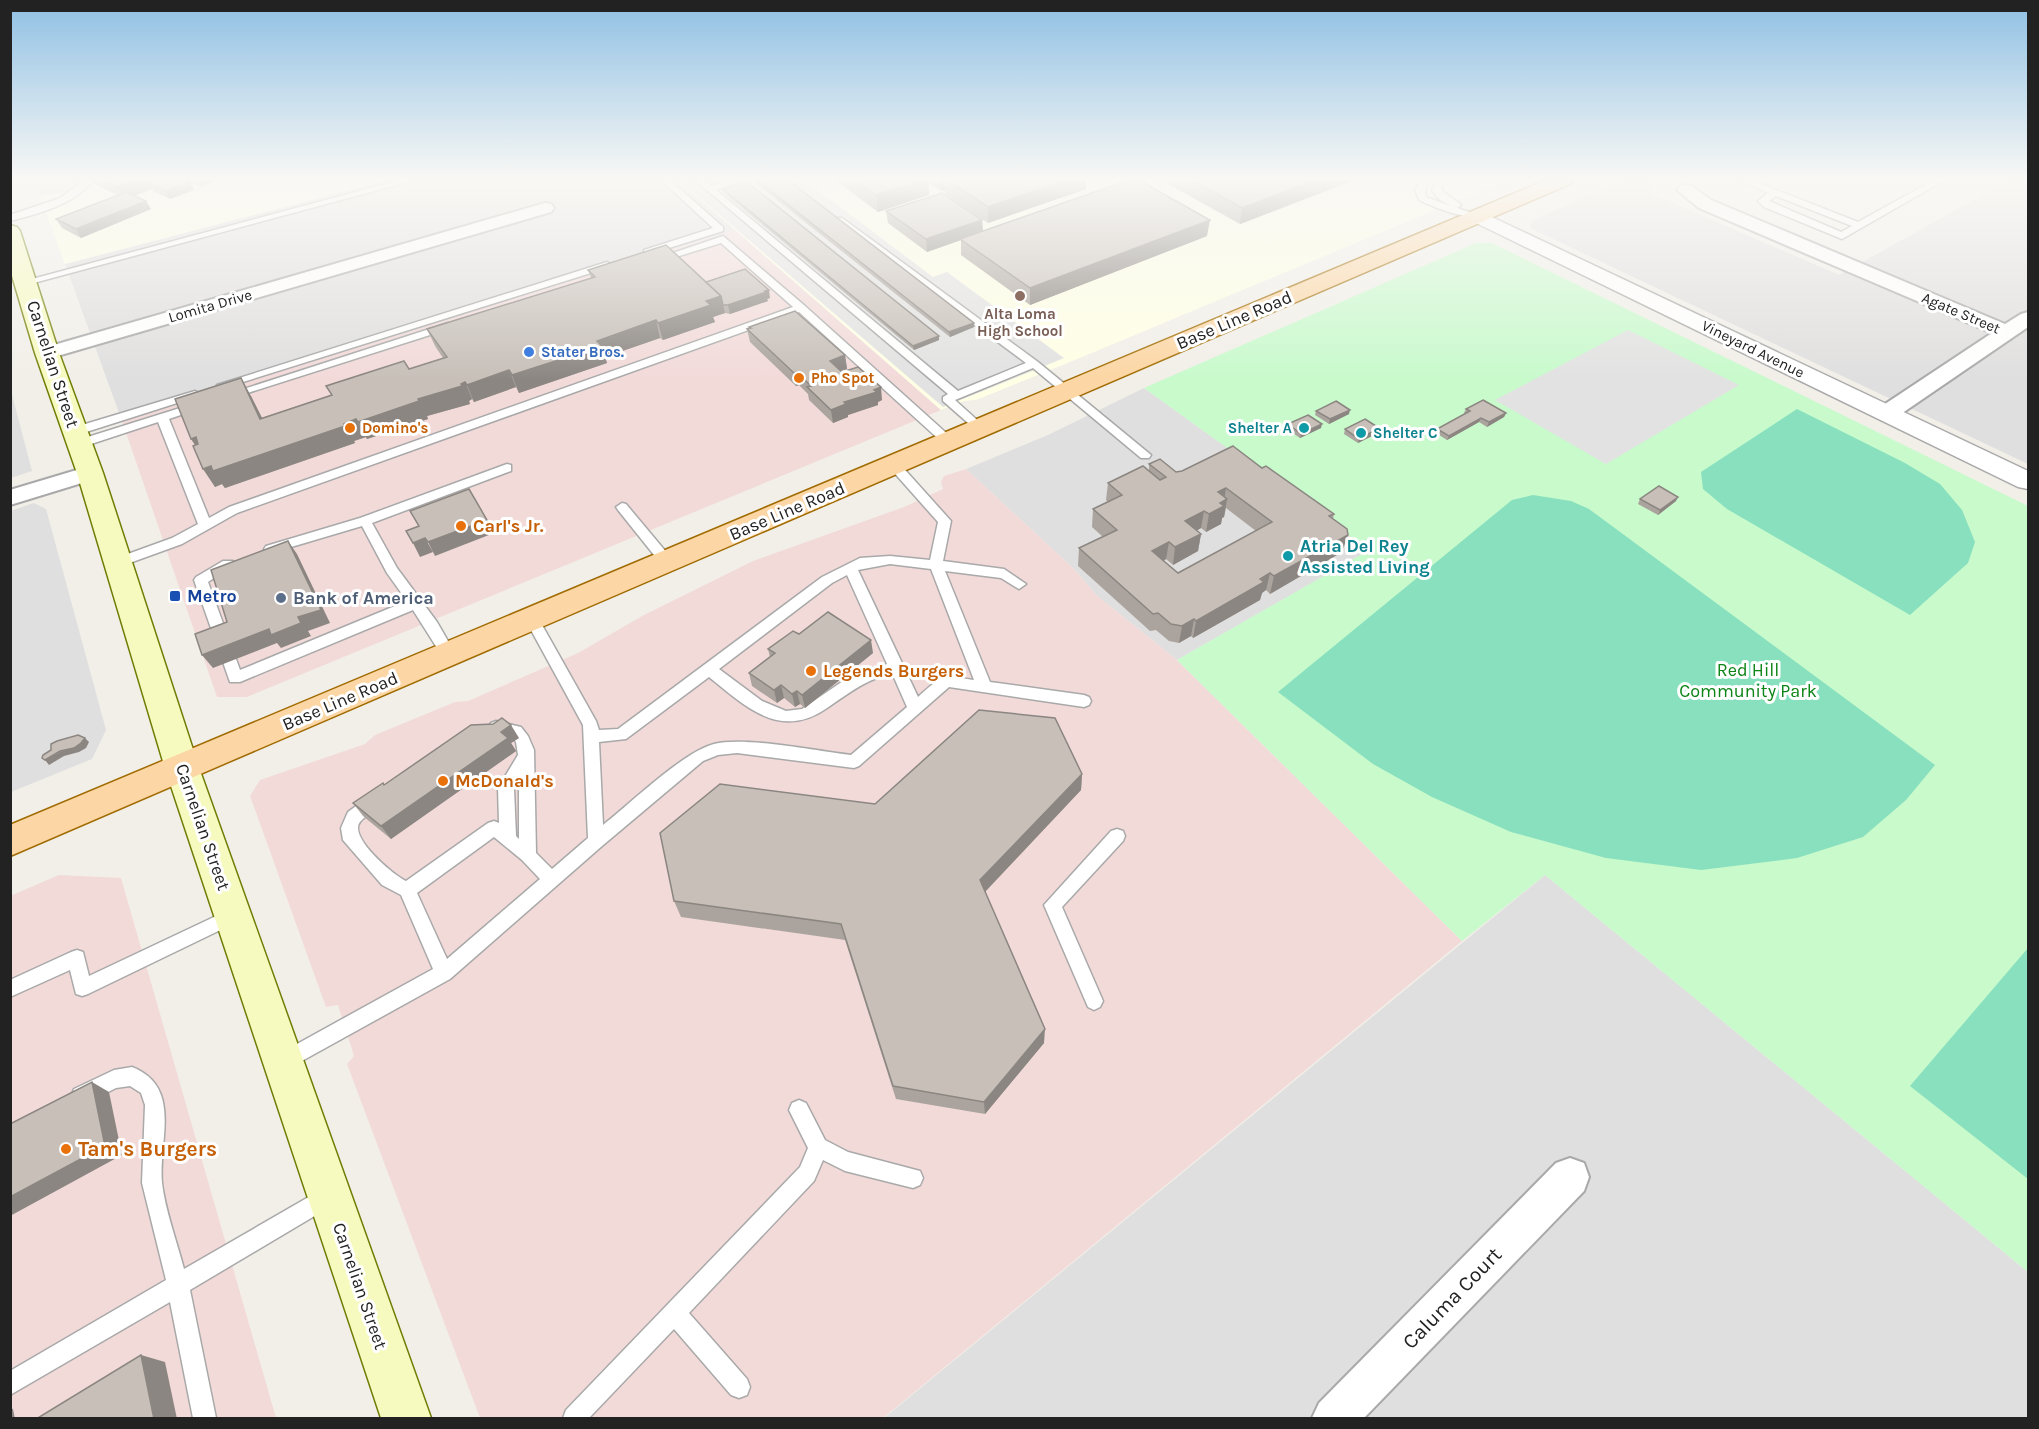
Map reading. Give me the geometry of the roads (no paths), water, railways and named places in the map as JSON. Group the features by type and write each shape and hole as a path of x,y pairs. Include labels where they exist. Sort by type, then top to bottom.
{"main road":[{"name":"Carnelian Street","path":"15,247 47,353 119,562 182,768 406,1419"},
{"name":"Base Line Road","path":"10,841 1405,247"}],"street":[{"name":"Lomita Drive","path":"47,353 413,247"},
{"name":"Vineyard Avenue","path":"1541,247 2028,482"},
{"name":"Agate Street","path":"1805,247 2006,332"},
{"path":"1887,413 2028,318"},
{"path":"10,498 90,473"},
{"name":"Caluma Court","path":"1334,1419 1570,1177"}],"lane":[{"path":"26,282 159,247"},
{"path":"635,256 664,247"},
{"path":"645,264 699,247"},
{"path":"732,247 949,442"},
{"path":"779,247 956,395"},
{"path":"875,247 1069,390 1145,455"},
{"path":"217,387 614,262"},
{"path":"77,437 162,417 612,274"},
{"path":"119,562 177,541 233,510 801,308"},
{"path":"980,428 947,399 1034,364"},
{"path":"77,437 206,390"},
{"path":"162,417 206,524"},
{"path":"894,465 945,521 936,565 985,688"},
{"path":"416,603 235,678 201,580 222,566 297,539 337,531 507,468"},
{"path":"622,507 667,562"},
{"path":"365,521 392,570 432,626 449,655"},
{"path":"590,737 621,735 827,580 860,563 890,560 936,565 1004,574 1019,584"},
{"path":"850,568 915,708"},
{"path":"532,620 591,725 596,841"},
{"path":"709,669 756,704 775,714 793,717 809,713 824,704 852,681 896,667"},
{"path":"283,1061 444,972 596,841 698,758 716,749 737,747 854,762 946,681 1084,701"},
{"path":"481,730 488,727 516,731 523,740 526,756 528,855"},
{"path":"508,840 506,788 526,756"},
{"path":"389,791 354,817 350,828 351,840 388,880 407,890 444,972"},
{"path":"407,890 494,828 528,855 550,879"},
{"path":"1094,1001 1053,906 1117,836"},
{"path":"10,988 76,958 82,988 233,916"},
{"path":"62,1106 114,1079 132,1076 148,1087 155,1105 152,1183 178,1286 205,1419"},
{"path":"799,1110 818,1147 845,1161 914,1178"},
{"path":"574,1419 807,1174 818,1147"},
{"path":"10,1384 329,1196"},
{"path":"675,1314 739,1387"}],"place":[{"name":"Alta Loma High School","path":"1020,296"},
{"name":"Stater Bros.","path":"529,352"},
{"name":"Pho Spot","path":"799,378"},
{"name":"Domino's","path":"350,428"},
{"name":"Shelter A","path":"1304,428"},
{"name":"Shelter C","path":"1361,433"},
{"name":"Carl's Jr.","path":"461,526"},
{"name":"Atria Del Rey Assisted Living","path":"1288,556"},
{"name":"Metro","path":"175,596"},
{"name":"Bank of America","path":"281,598"},
{"name":"Legends Burgers","path":"811,671"},
{"name":"McDonald's","path":"443,781"},
{"name":"Tam's Burgers","path":"66,1149"}],"park label":[{"name":"Red Hill Community Park","path":"1748,680"}]}
